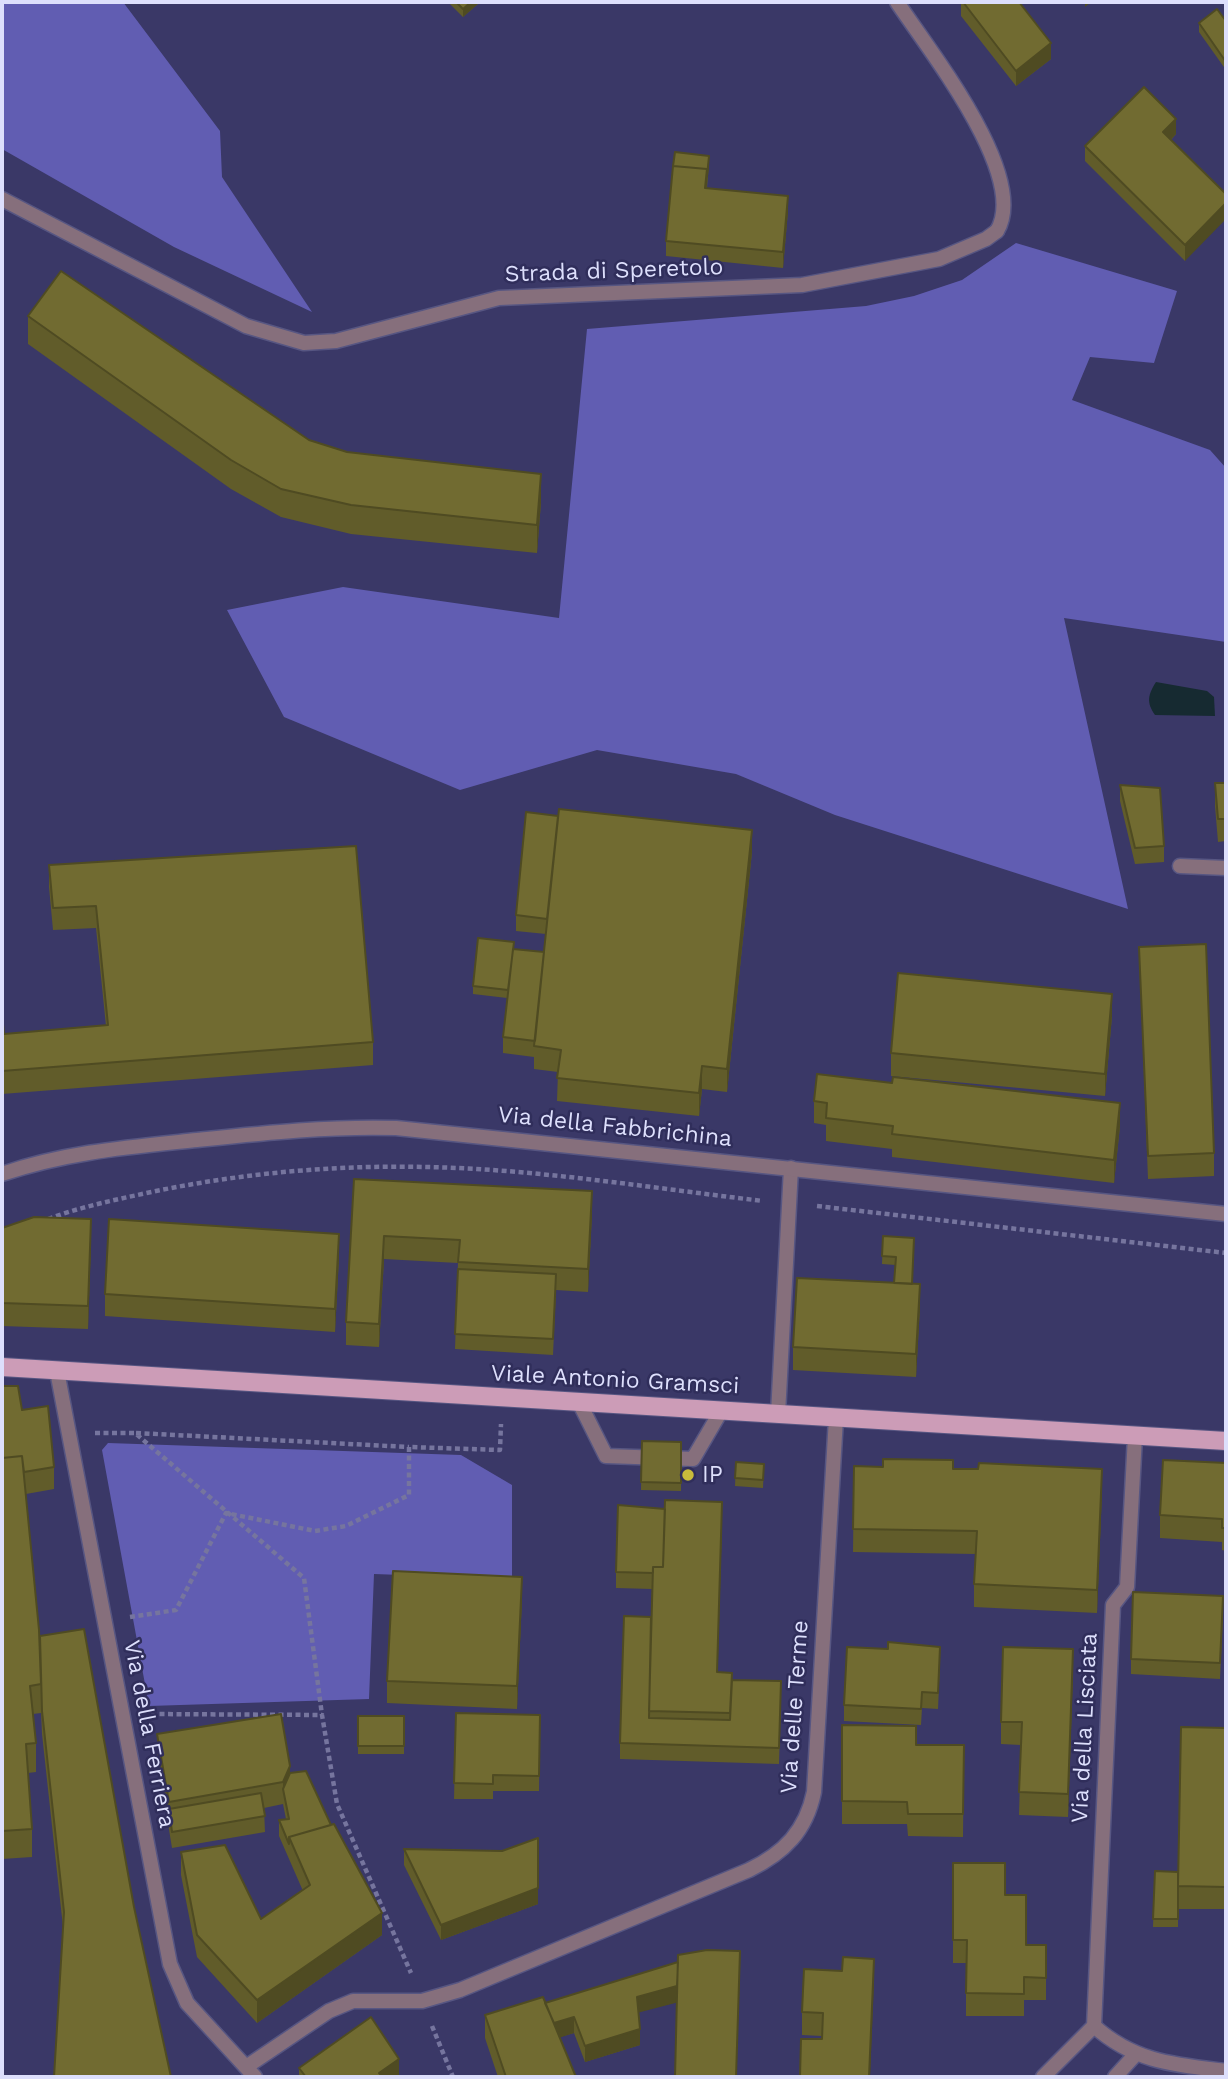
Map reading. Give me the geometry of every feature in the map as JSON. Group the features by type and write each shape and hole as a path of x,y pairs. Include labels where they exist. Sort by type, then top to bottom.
{"main road":[{"name":"Viale Antonio Gramsci","path":"2,1367 1226,1441"}],"street":[{"name":"Strada di Speretolo","path":"2,199 246,326 304,343 336,341 499,298 802,285 939,259 957,253 997,231 1004,205 1001,179 974,120 897,2"},
{"path":"1180,866 1226,868"},
{"name":"Via della Fabbrichina","path":"2,1174 47,1159 92,1150 346,1127 444,1131 1226,1214"},
{"path":"778,1414 791,1168"},
{"name":"Via della Ferriera","path":"57,1371 162,1930 174,1979 187,2003 251,2072"},
{"path":"579,1402 606,1456 693,1459 721,1411"},
{"name":"Via delle Terme","path":"251,2072 341,2006 365,1999 422,2001 469,1986 749,1870 777,1855 796,1837 808,1816 814,1792 836,1418"},
{"name":"Via della Lisciata","path":"1094,2026 1113,1605 1127,1587 1135,1436"},
{"path":"1043,2077 1094,2026 1135,2055 1226,2071"},
{"path":"1115,2077 1135,2055"}],"path":[{"path":"44,1220 94,1204 197,1183 265,1173 344,1167 471,1169 1226,1252"},
{"path":"69,1433 135,1433 500,1450 502,1398"},
{"path":"135,1433 304,1578 337,1804 453,2077"},
{"path":"226,1513 315,1531 346,1526 409,1495 409,1447"},
{"path":"104,1620 176,1610 226,1513"},
{"path":"122,1714 323,1715"}],"shaded area":[{"path":"2,2 123,2 220,131 222,177 312,312 174,247 2,149"},
{"path":"1016,243 1177,291 1154,363 1090,357 1072,400 1210,450 1226,468 1226,642 1064,618 1128,909 835,815 736,774 597,750 460,790 284,717 227,610 343,587 559,618 587,329 866,306 914,296 962,280"},
{"path":"108,1443 461,1455 512,1485 512,1579 374,1574 369,1699 149,1706 102,1450"}],"water":[{"path":"1156,682 1207,691 1214,697 1215,716 1155,715 1149,698"}],"building":[{"path":"456,2 471,2 463,9"},
{"path":"963,2 1019,2 1051,43 1016,71"},
{"path":"1217,9 1226,21 1226,62 1199,23"},
{"path":"1144,87 1176,119 1163,132 1226,194 1226,203 1185,245 1085,146"},
{"path":"675,152 709,156 707,176 707,169 673,166"},
{"path":"673,166 707,169 705,188 788,196 783,252 666,241"},
{"path":"61,271 309,440 347,452 541,474 537,525 351,505 281,489 231,460 28,316"},
{"path":"1215,783 1226,783 1226,819 1218,819"},
{"path":"1120,785 1160,788 1164,846 1135,848"},
{"path":"559,809 752,830 727,1069 702,1066 699,1093 557,1078 561,1050 534,1046"},
{"path":"526,812 558,816 547,919 516,915"},
{"path":"356,846 373,1042 2,1071 2,1014 4,1034 108,1025 96,906 53,908 49,865"},
{"path":"478,938 514,942 508,990 473,986"},
{"path":"1206,944 1214,1153 1148,1156 1139,947"},
{"path":"513,949 544,952 535,1041 503,1037"},
{"path":"898,973 1112,994 1105,1074 891,1053"},
{"path":"817,1074 892,1083 893,1077 1120,1103 1114,1160 892,1134 893,1126 826,1118 827,1103 814,1101"},
{"path":"354,1179 592,1191 588,1269 458,1262 460,1240 384,1236 379,1324 346,1322"},
{"path":"34,1217 91,1219 88,1306 2,1303 2,1228"},
{"path":"109,1219 339,1234 335,1309 105,1294"},
{"path":"883,1236 914,1238 912,1284 894,1283 896,1257 882,1256"},
{"path":"458,1269 556,1274 553,1339 455,1334"},
{"path":"797,1278 920,1284 916,1354 793,1347"},
{"path":"2,1386 18,1386 22,1410 48,1406 54,1467 24,1472 22,1456 2,1458"},
{"path":"642,1441 681,1442 681,1483 641,1482"},
{"path":"22,1456 39,1630 41,1684 30,1686 36,1743 26,1744 32,1829 2,1831 2,1458"},
{"path":"883,1459 953,1460 953,1469 978,1469 979,1463 1102,1469 1097,1590 974,1584 977,1531 853,1529 854,1466 883,1467"},
{"path":"1163,1460 1226,1463 1226,1528 1222,1528 1222,1519 1160,1515"},
{"path":"736,1462 764,1464 763,1480 735,1478"},
{"path":"665,1500 722,1502 717,1672 732,1673 730,1713 649,1711 653,1567 663,1567"},
{"path":"618,1505 665,1509 663,1567 653,1567 653,1573 616,1572"},
{"path":"393,1571 522,1577 517,1686 387,1681"},
{"path":"1133,1592 1223,1596 1220,1663 1131,1659"},
{"path":"624,1616 651,1617 649,1718 730,1720 732,1680 781,1681 779,1748 620,1743"},
{"path":"84,1629 134,1907 171,2077 54,2077 64,1912 42,1711 40,1636"},
{"path":"888,1642 940,1647 938,1693 922,1692 921,1709 844,1705 847,1647 888,1649"},
{"path":"1003,1647 1073,1649 1068,1794 1019,1792 1022,1722 1001,1722"},
{"path":"456,1713 540,1715 539,1776 493,1775 493,1784 454,1783"},
{"path":"281,1714 290,1766 283,1782 169,1802 157,1734"},
{"path":"358,1716 404,1716 404,1746 358,1746"},
{"path":"842,1725 916,1726 916,1745 964,1745 963,1814 908,1814 907,1802 842,1801"},
{"path":"1181,1727 1226,1728 1226,1887 1178,1886"},
{"path":"306,1771 331,1825 289,1837 289,1844 279,1820 289,1819 283,1789 290,1773"},
{"path":"261,1793 265,1816 172,1832 169,1809"},
{"path":"334,1824 382,1913 257,2000 197,1935 181,1852 225,1845 261,1919 310,1885 289,1837"},
{"path":"538,1838 538,1888 441,1925 404,1849 502,1851"},
{"path":"953,1863 1005,1863 1005,1895 1026,1895 1026,1945 1046,1945 1046,1978 1024,1977 1024,1994 966,1993 967,1940 953,1940"},
{"path":"1155,1871 1178,1872 1178,1919 1153,1919"},
{"path":"707,1950 740,1951 736,2077 675,2077 678,1955"},
{"path":"843,1957 874,1959 869,2077 800,2077 801,2039 822,2039 823,2013 802,2012 804,1969 842,1971"},
{"path":"678,1962 677,1986 637,1997 640,2029 585,2046 574,2017 554,2023 545,2003"},
{"path":"543,1997 576,2077 506,2077 485,2015"},
{"path":"371,2017 399,2059 379,2073 383,2077 306,2077 299,2068"}],"place":[{"name":"IP","path":"688,1475"}]}
